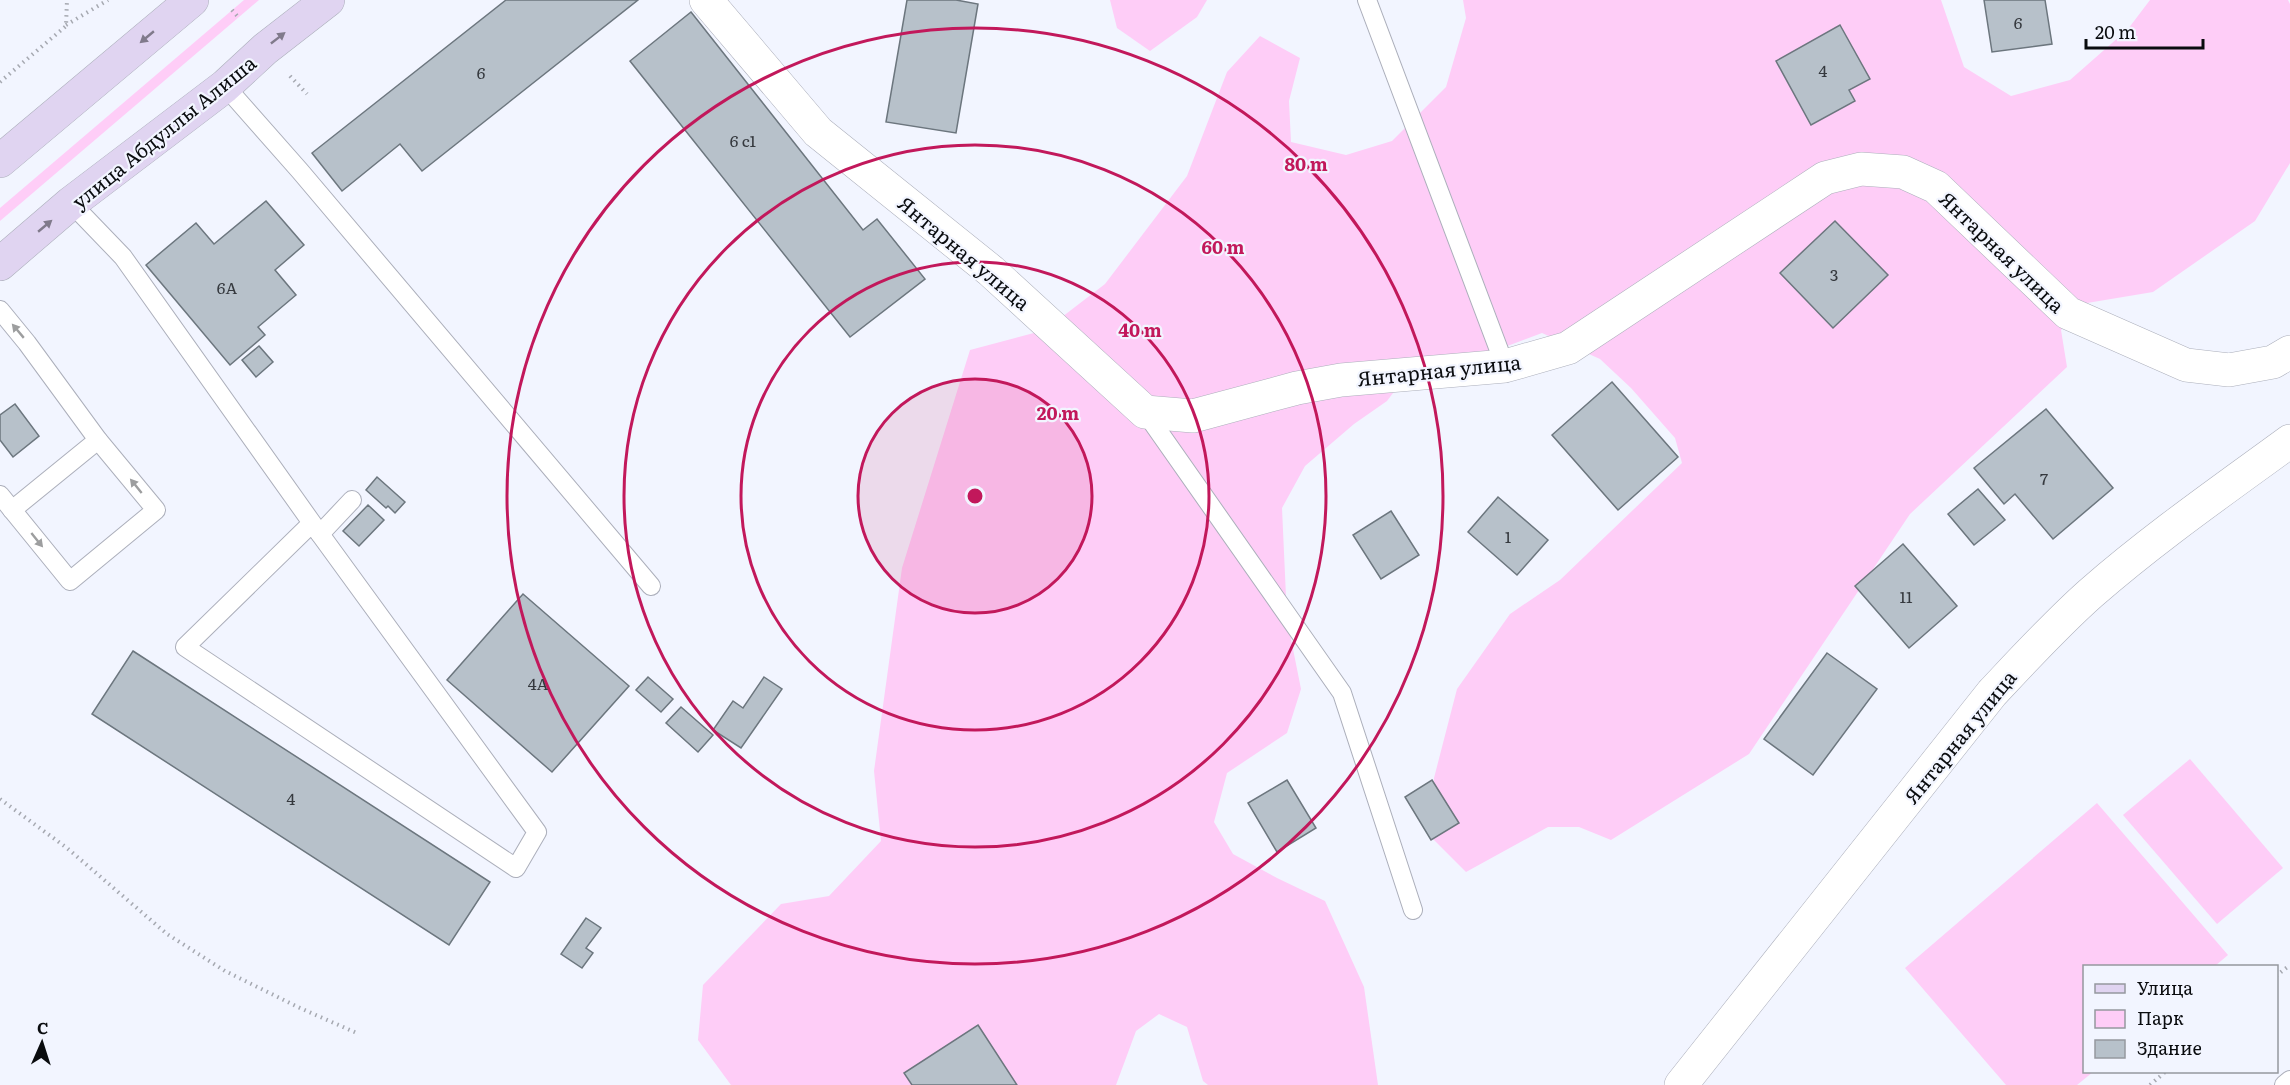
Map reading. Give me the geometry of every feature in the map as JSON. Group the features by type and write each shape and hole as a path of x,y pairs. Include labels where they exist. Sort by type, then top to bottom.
{"main road":[{"path":"0,161 192,0"},
{"name":"улица Абдуллы Алиша","path":"0,264 71,203 225,86 265,49 328,0"}],"street":[{"name":"Янтарная улица","path":"706,0 818,132 991,270 1145,412 1193,416 1297,388 1341,380 1504,366 1568,348 1825,178 1860,169 1903,172 1936,187 2068,313 2186,365 2229,370 2273,363 2290,352"},
{"name":"Янтарная улица","path":"1681,1085 2006,677 2090,594 2141,551 2290,441"}],"lane":[{"path":"1367,0 1504,366"},
{"path":"225,86 300,171 651,586"},
{"path":"71,203 123,257 316,529 537,832 516,868 185,647 316,529 352,501"},
{"path":"0,310 98,440 156,510 70,581 0,495"},
{"path":"1145,412 1342,693 1413,910"},
{"path":"12,510 98,440"},
{"path":"2284,1085 2290,1080"}],"path":[{"path":"66,26 67,0"},
{"path":"0,82 66,26 108,0"},
{"path":"232,10 238,18"},
{"path":"287,73 307,94"},
{"path":"0,799 67,848 167,934 225,970 300,1008 359,1034"},
{"path":"2278,975 2290,965"},
{"path":"2150,1085 2164,1073"}],"green space":[{"path":"244,0 259,0 0,221 0,208"},
{"path":"1110,0 1207,0 1197,17 1150,51 1117,28"},
{"path":"1463,0 1941,0 1964,67 2011,96 2070,80 2128,29 2150,0 2288,0 2290,4 2290,163 2255,221 2153,292 2087,303 2061,330 2067,367 1910,514 1749,754 1611,840 1579,827 1548,827 1466,872 1431,837 1434,778 1457,689 1510,614 1560,580 1682,463 1675,438 1631,388 1600,359 1542,333 1486,354 1417,361 1387,401 1354,424 1305,466 1282,508 1287,619 1301,689 1287,733 1227,773 1214,822 1233,854 1325,901 1364,987 1378,1085 1208,1085 1203,1081 1187,1027 1159,1014 1136,1031 1116,1085 731,1085 698,1040 703,985 781,904 829,896 881,841 874,771 902,568 970,350 1045,330 1105,284 1187,176 1227,72 1260,36 1300,58 1289,101 1291,142 1346,155 1392,141 1446,87 1466,18"},
{"path":"2190,759 2283,868 2217,924 2123,815"},
{"path":"2097,803 2228,955 2216,965 2083,965 2083,1073 2092,1073 2077,1085 2006,1085 1905,968"}],"building":[{"path":"506,0 638,0 422,171 400,144 342,191 312,153"},
{"path":"907,0 956,0 978,4 956,133 886,122"},
{"path":"1984,0 2045,0 2052,44 1992,52"},
{"path":"691,12 863,230 877,219 925,279 850,337 630,61"},
{"path":"1840,25 1870,79 1849,90 1855,101 1811,125 1776,61"},
{"path":"266,201 304,245 275,270 296,295 258,327 265,335 230,365 146,265 196,223 214,244"},
{"path":"1835,221 1888,275 1833,328 1780,273"},
{"path":"259,346 273,362 256,377 242,360"},
{"path":"1612,382 1678,457 1618,510 1552,435"},
{"path":"15,404 39,436 13,457 0,440 0,415"},
{"path":"2046,409 2113,488 2053,539 2015,494 2004,504 1974,468"},
{"path":"377,477 405,502 395,513 366,490"},
{"path":"1978,489 2005,520 1974,545 1948,514"},
{"path":"1498,497 1548,540 1517,575 1468,532"},
{"path":"368,505 384,520 359,546 343,531"},
{"path":"1391,511 1419,555 1381,579 1353,535"},
{"path":"1903,544 1957,606 1909,648 1855,586"},
{"path":"523,594 629,686 552,772 447,680"},
{"path":"133,651 490,882 449,945 92,714"},
{"path":"1827,653 1877,689 1813,775 1764,739"},
{"path":"648,677 673,699 661,712 636,690"},
{"path":"764,677 782,689 741,748 713,730 733,701 743,708"},
{"path":"681,707 713,735 698,752 666,723"},
{"path":"1287,780 1316,828 1277,852 1248,803"},
{"path":"1432,780 1459,823 1431,840 1405,797"},
{"path":"586,918 601,928 586,948 593,953 582,968 561,954"},
{"path":"978,1025 1017,1085 912,1085 904,1073"}]}
